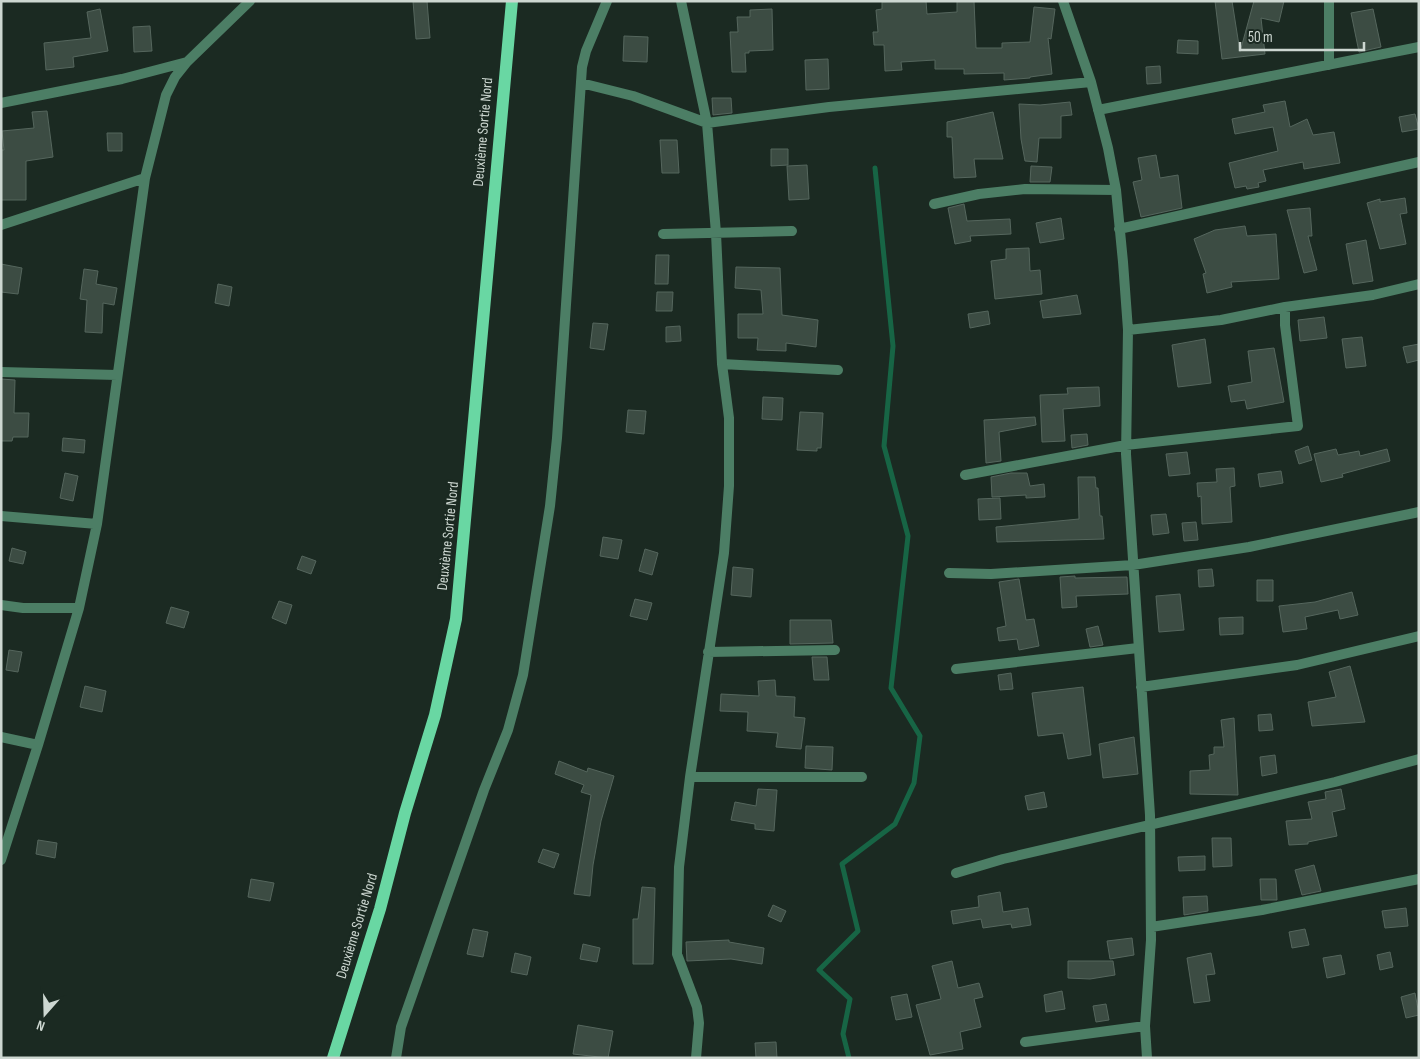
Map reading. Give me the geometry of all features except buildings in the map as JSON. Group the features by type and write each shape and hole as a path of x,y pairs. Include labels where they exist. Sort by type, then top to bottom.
{"main road":[{"name":"Deuxième Sortie Nord","path":"333,1058 380,909 405,813 435,715 456,619 512,1"}],"street":[{"path":"2,857 79,608 97,524 145,178 166,95 175,76 250,1"},
{"path":"396,1058 401,1027 484,790 508,730 523,675 550,506 558,438 581,83 586,52 607,1"},
{"path":"681,1 707,123 716,233 722,364 728,418 729,486 724,552 690,777 679,867 677,954 697,1007 696,1058"},
{"path":"1064,1 1091,82 1116,190 1128,330 1126,446 1150,825 1151,926 1145,1026 1147,1058"},
{"path":"1329,1 1329,65"},
{"path":"1098,110 1419,48"},
{"path":"1,103 122,79 188,62"},
{"path":"581,83 633,96 707,123 829,106 1091,82"},
{"path":"1119,229 1419,162"},
{"path":"1,224 145,178"},
{"path":"934,204 979,194 1025,189 1116,190"},
{"path":"663,234 792,231"},
{"path":"1128,330 1220,320 1285,307 1373,295 1419,284"},
{"path":"965,475 1126,446 1298,426 1285,325 1285,307"},
{"path":"722,364 838,370"},
{"path":"1,372 117,375"},
{"path":"949,573 991,574 1133,565 1249,547 1419,512"},
{"path":"1,516 97,524"},
{"path":"1,605 23,608 79,608"},
{"path":"1142,687 1297,665 1419,636"},
{"path":"956,669 1138,648"},
{"path":"708,652 835,650"},
{"path":"1,737 38,745"},
{"path":"956,873 1002,859 1335,782 1419,759"},
{"path":"690,777 862,776"},
{"path":"1151,926 1262,910 1419,879"},
{"path":"1025,1042 1145,1026"}],"waterway":[{"path":"849,1058 843,1034 850,999 819,970 858,931 842,864 895,824 914,783 920,736 891,688 908,536 884,446 893,346 875,168"}]}
